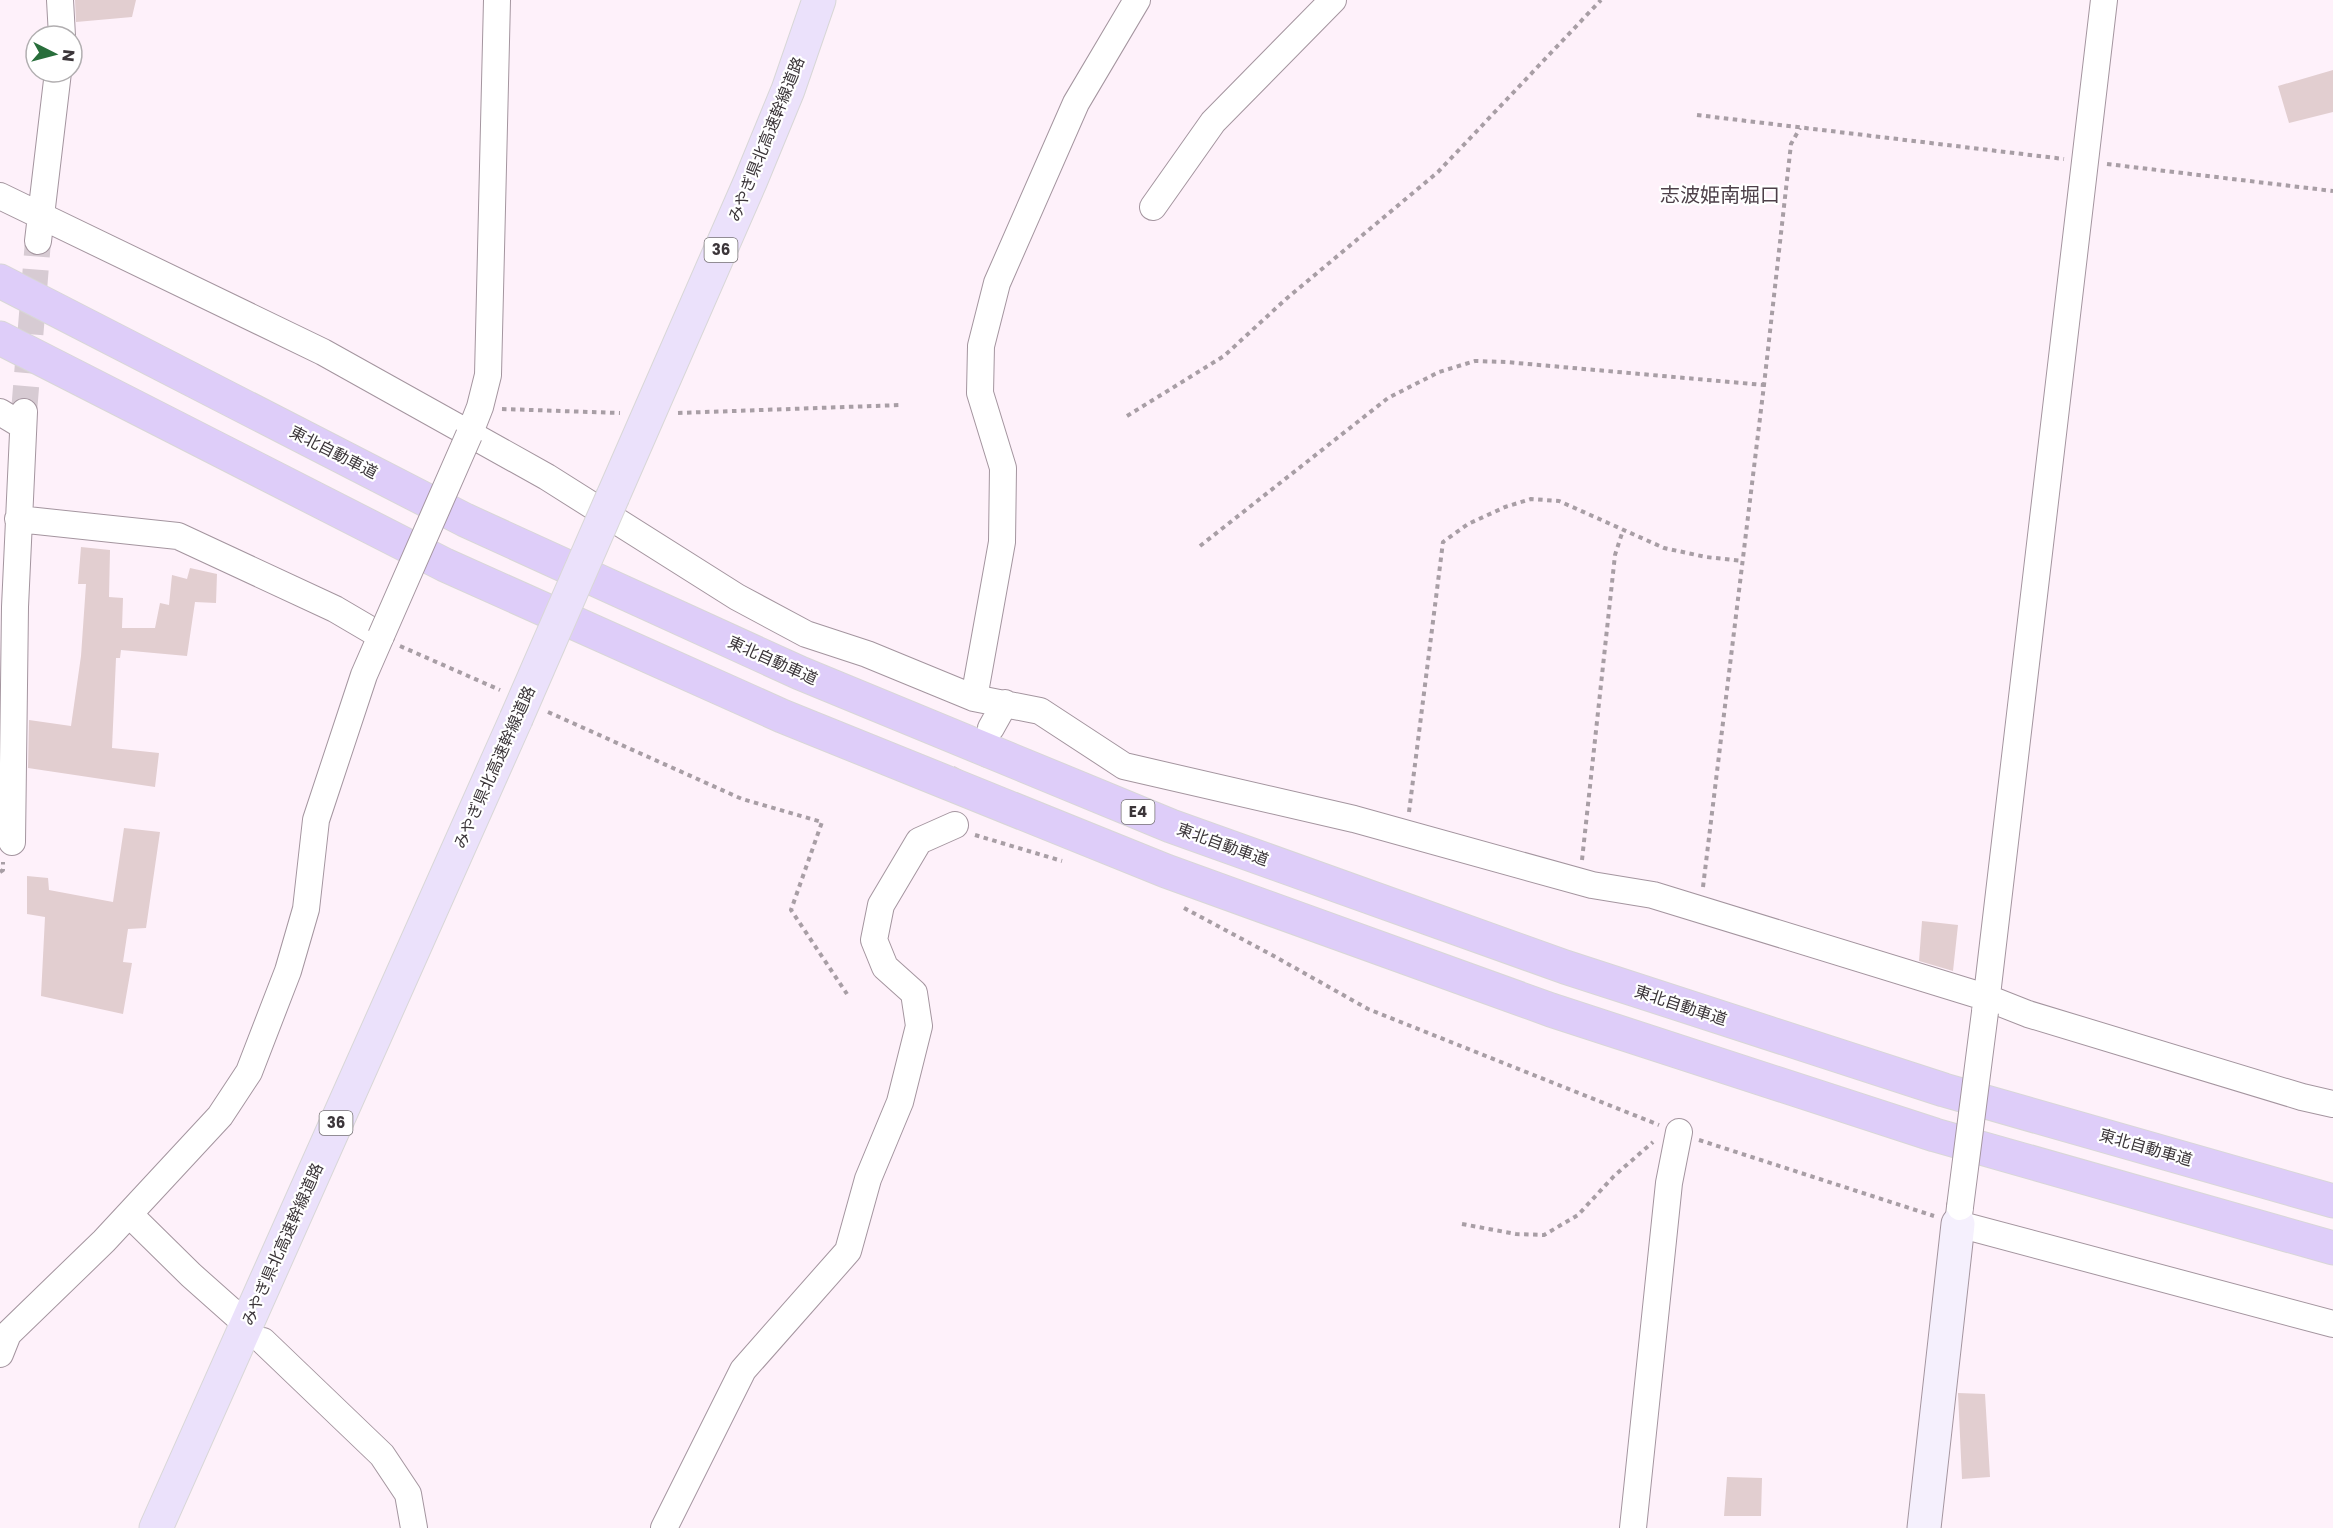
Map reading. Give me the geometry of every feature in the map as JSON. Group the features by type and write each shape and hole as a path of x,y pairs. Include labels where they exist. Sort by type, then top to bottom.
{"highway":[{"name":"東北自動車道","path":"0,282 465,520 800,673 1171,826 1565,967 1944,1090 2333,1200"},
{"path":"0,338 445,565 782,716 1166,871 1551,1010 1935,1135 2333,1248"}],"main road":[{"name":"みやぎ県北高速幹線道路","path":"156,1528 529,714 613,495 788,90 819,0"}],"street":[{"path":"60,0 61,24"},
{"path":"0,1354 8,1334 129,1214 220,1116 249,1072 288,971 306,909 316,820 364,675 469,435 480,408 488,375 497,0"},
{"path":"974,698 1002,542 1003,510 1003,468 980,393 981,345 997,283 1076,103 1137,0"},
{"path":"1153,207 1213,122 1333,0"},
{"path":"1924,1528 2104,0"},
{"path":"40,229 57,84"},
{"path":"0,196 40,229 323,352 547,477 737,597 806,634 867,654 974,698 1040,711 1124,766 1354,819 1579,881 1653,895 1985,1005 2028,1014 2302,1097 2333,1104"},
{"path":"12,842 18,519 16,417"},
{"path":"18,519 178,536 335,609 381,636"},
{"path":"991,728 1005,703"},
{"path":"664,1528 743,1370 848,1251 868,1179 900,1102 919,1026 914,993 885,967 874,940 881,905 919,840 955,825"},
{"path":"1633,1528 1669,1183 1679,1132"},
{"path":"129,1214 190,1275 236,1315"},
{"path":"1959,1216 2333,1324"},
{"path":"263,1341 382,1455 408,1494 414,1528"}],"path":[{"path":"1127,416 1224,356 1286,299 1438,172 1602,0"},
{"path":"1697,115 2333,191"},
{"path":"1700,909 1791,144 1800,128"},
{"path":"1200,546 1388,398 1439,372 1475,361 1764,385"},
{"path":"677,413 901,405"},
{"path":"480,408 621,413"},
{"path":"1406,834 1443,542 1468,524 1505,507 1531,499 1559,501 1664,548 1706,557 1742,561"},
{"path":"1579,881 1615,555 1623,530"},
{"path":"381,636 501,690"},
{"path":"529,714 742,799 822,822 791,910 847,994"},
{"path":"955,825 973,834 1072,864"},
{"path":"1176,904 1368,1009 1679,1132 1959,1216"},
{"path":"1462,1224 1516,1234 1544,1235 1578,1215 1614,1176 1650,1143 1679,1132"}],"building":[{"path":"75,0 136,0 132,17 76,22"},
{"path":"2333,70 2333,112 2289,123 2278,86"},
{"path":"81,547 110,550 109,597 123,598 122,628 155,628 160,603 169,605 172,575 187,579 190,568 217,574 216,603 195,602 187,656 121,650 120,658 116,658 112,748 159,753 155,787 28,768 29,720 71,726 81,656 86,584 78,584"},
{"path":"124,828 160,832 146,928 128,929 123,962 132,963 123,1014 41,996 45,917 27,914 27,876 48,878 49,890 113,902"},
{"path":"1922,921 1958,925 1953,971 1919,961"},
{"path":"1958,1393 1985,1394 1990,1477 1962,1479"},
{"path":"1727,1477 1762,1478 1761,1516 1724,1516"}],"tunnel":[{"path":"24,412 38,241"},
{"path":"953,795 989,731"}],"district":[{"name":"志波姫南堀口","path":"1720,195"}]}
